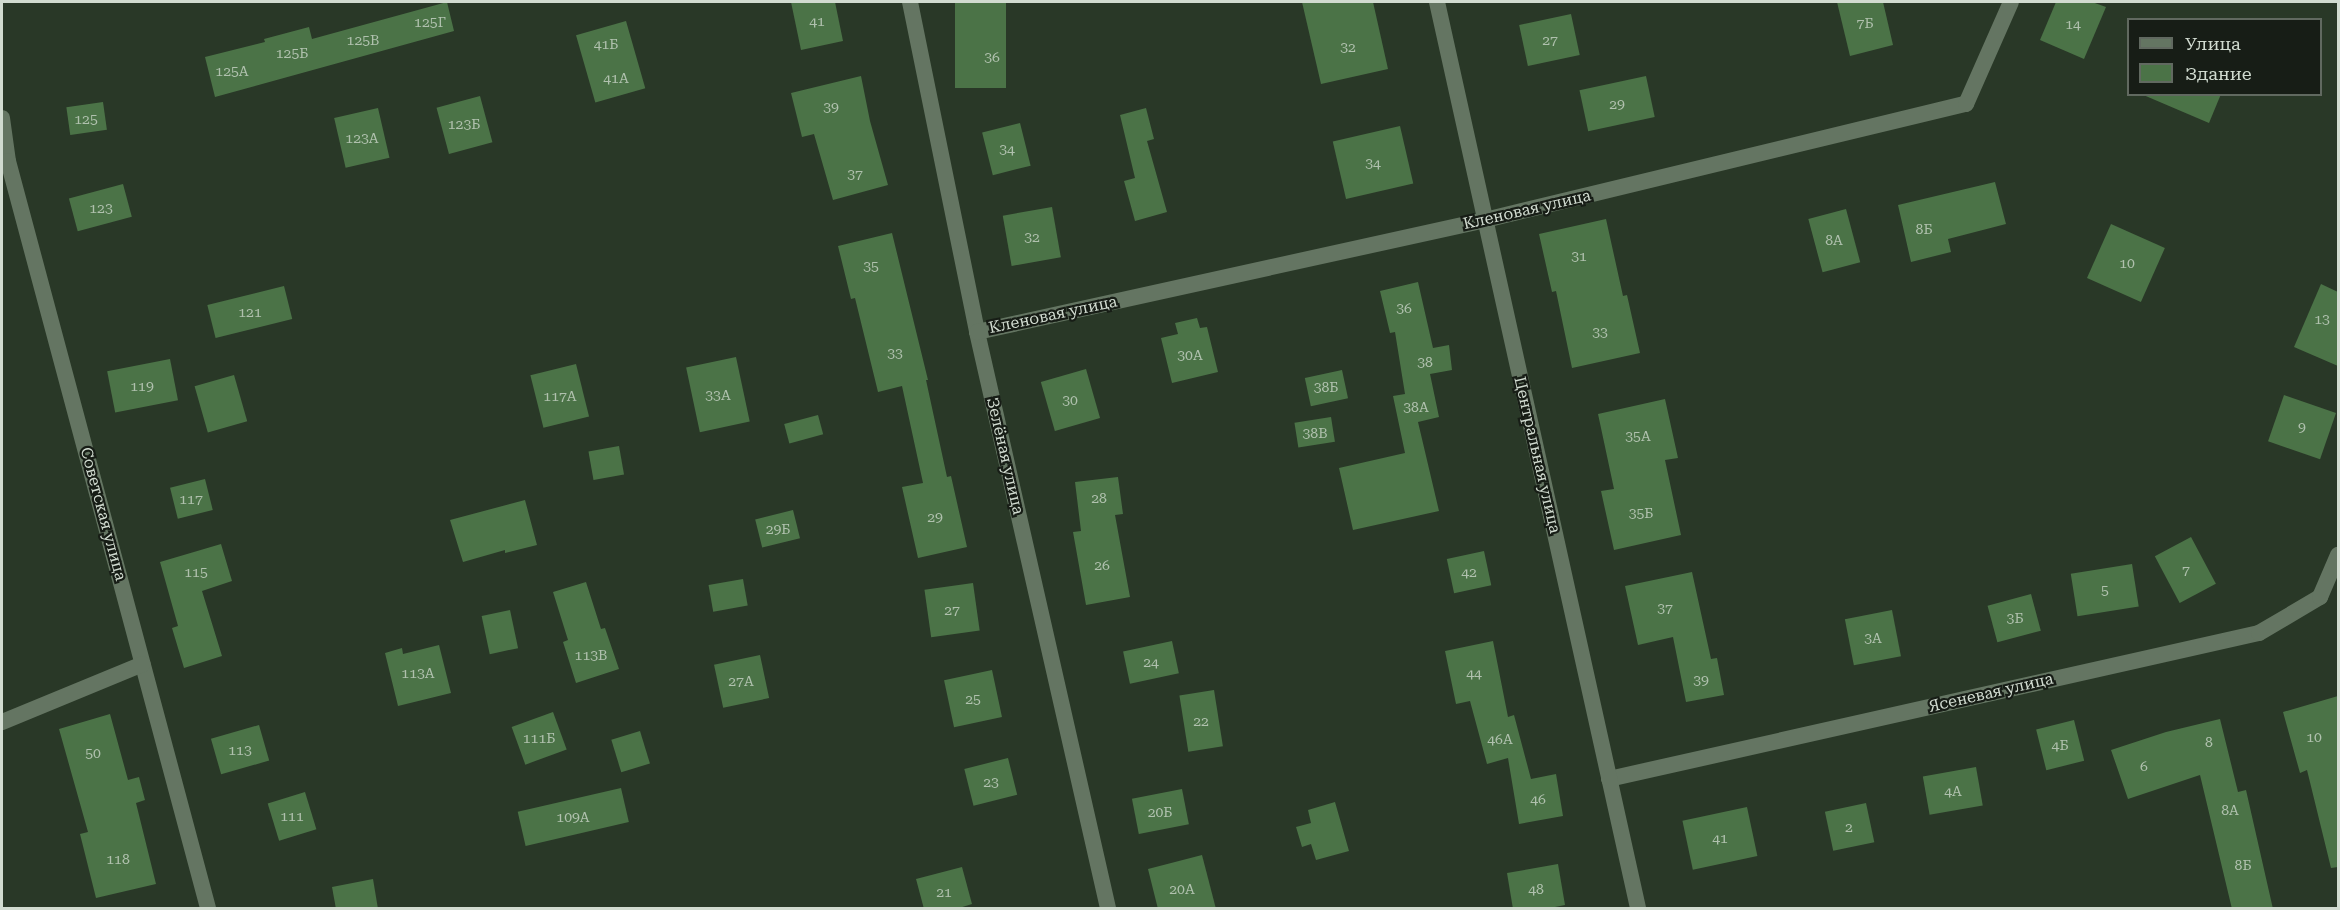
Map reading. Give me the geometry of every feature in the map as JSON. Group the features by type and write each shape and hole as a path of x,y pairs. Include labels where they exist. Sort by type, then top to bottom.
{"street":[{"name":"Зелёная улица","path":"910,2 977,332 1108,909"},
{"name":"Центральная улица","path":"1437,2 1638,909"},
{"name":"Кленовая улица","path":"977,332 1485,220 1966,104 2011,2"},
{"name":"Советская улица","path":"2,118 8,161 208,909"},
{"name":"Ясеневая улица","path":"1609,778 2259,633 2320,597 2338,555"},
{"path":"2,723 143,664"}],"building":[{"path":"447,2 454,31 215,97 205,57 265,42 264,39 309,27 312,39"},
{"path":"791,2 835,2 843,41 801,50"},
{"path":"955,2 1006,2 1006,88 955,88"},
{"path":"1302,2 1373,2 1388,69 1321,84"},
{"path":"1837,2 1883,2 1893,45 1850,56"},
{"path":"2056,2 2092,2 2106,7 2084,59 2040,40"},
{"path":"1571,14 1580,55 1528,66 1519,25"},
{"path":"626,21 645,88 595,103 576,35"},
{"path":"861,76 870,121 888,185 833,200 814,134 802,137 791,93"},
{"path":"1646,76 1655,117 1588,131 1579,90"},
{"path":"480,96 492,142 449,154 437,108"},
{"path":"2146,96 2220,96 2209,123"},
{"path":"103,102 107,130 70,135 66,107"},
{"path":"378,108 389,158 346,168 334,118"},
{"path":"1146,108 1154,139 1147,141 1167,212 1135,221 1124,181 1135,178 1120,115"},
{"path":"1020,123 1031,166 993,175 982,132"},
{"path":"1400,126 1413,183 1346,199 1333,142"},
{"path":"1995,182 2006,224 1948,239 1951,252 1911,262 1898,205"},
{"path":"123,184 132,217 78,231 69,198"},
{"path":"1052,207 1061,257 1012,266 1003,216"},
{"path":"1846,209 1860,262 1823,272 1808,219"},
{"path":"1606,219 1623,296 1627,295 1640,353 1572,368 1556,291 1552,292 1539,234"},
{"path":"2111,224 2165,248 2141,302 2087,278"},
{"path":"892,233 928,380 926,380 947,477 951,476 967,547 918,558 902,487 923,483 902,386 878,392 855,298 851,299 838,246"},
{"path":"1418,282 1433,348 1449,345 1452,370 1430,374 1439,417 1418,422 1439,511 1353,530 1339,468 1405,453 1393,396 1405,394 1395,332 1390,333 1380,291"},
{"path":"2321,284 2338,292 2338,366 2294,347"},
{"path":"284,286 292,319 216,338 207,305"},
{"path":"1197,318 1200,328 1207,327 1218,372 1172,383 1161,338 1178,334 1175,323"},
{"path":"736,357 750,422 700,432 686,368"},
{"path":"170,359 178,400 115,412 107,371"},
{"path":"576,364 589,416 543,428 530,375"},
{"path":"1086,369 1100,418 1055,431 1041,382"},
{"path":"1342,370 1348,398 1311,406 1305,378"},
{"path":"234,375 247,421 208,432 195,386"},
{"path":"2284,395 2336,413 2320,459 2268,441"},
{"path":"1665,399 1678,458 1665,460 1681,535 1614,550 1601,491 1614,489 1598,414"},
{"path":"818,415 823,434 789,443 784,424"},
{"path":"1331,417 1335,442 1298,447 1294,423"},
{"path":"619,446 624,475 594,480 588,451"},
{"path":"1118,477 1123,514 1115,515 1130,597 1086,605 1073,532 1081,531 1075,482"},
{"path":"205,479 213,510 178,519 170,488"},
{"path":"525,500 537,545 505,553 505,550 463,562 450,520"},
{"path":"793,510 800,538 762,548 755,519"},
{"path":"2191,537 2216,584 2180,603 2155,556"},
{"path":"221,544 232,581 202,591 222,656 184,668 172,628 178,626 160,562"},
{"path":"1484,551 1491,585 1454,593 1447,559"},
{"path":"2132,564 2139,606 2077,616 2071,574"},
{"path":"1692,572 1711,659 1717,658 1724,695 1686,702 1673,637 1638,645 1625,586"},
{"path":"743,579 748,606 713,612 709,585"},
{"path":"586,582 601,629 605,628 619,669 576,683 563,642 568,640 553,592"},
{"path":"973,583 980,631 931,637 924,590"},
{"path":"2031,594 2041,631 1997,642 1988,606"},
{"path":"510,610 518,648 490,654 482,616"},
{"path":"1892,610 1901,656 1854,665 1845,619"},
{"path":"1172,641 1179,673 1130,684 1123,651"},
{"path":"1493,641 1508,717 1514,715 1531,779 1556,774 1563,816 1519,824 1508,758 1487,764 1470,701 1456,704 1445,651"},
{"path":"439,645 451,693 398,706 385,653 402,648 403,654"},
{"path":"760,655 769,698 723,708 714,665"},
{"path":"992,670 1002,717 954,727 944,680"},
{"path":"1214,690 1223,746 1188,752 1179,695"},
{"path":"2338,696 2338,867 2331,868 2307,770 2300,773 2283,712"},
{"path":"553,712 567,750 525,765 512,727"},
{"path":"110,714 128,780 139,777 145,800 136,803 156,884 96,898 80,834 88,832 59,729"},
{"path":"2220,719 2238,792 2246,790 2273,909 2232,909 2200,775 2128,799 2111,750 2166,732"},
{"path":"2074,720 2084,761 2046,770 2036,729"},
{"path":"259,725 269,761 221,774 211,739"},
{"path":"640,731 650,764 621,772 611,740"},
{"path":"1008,758 1017,795 974,806 964,769"},
{"path":"1976,767 1983,805 1930,815 1923,776"},
{"path":"621,788 629,822 526,846 518,812"},
{"path":"1182,789 1189,824 1139,834 1132,799"},
{"path":"305,792 316,829 279,841 268,803"},
{"path":"1335,802 1349,851 1316,860 1311,844 1302,847 1296,827 1311,823 1308,810"},
{"path":"1866,803 1874,842 1833,851 1825,812"},
{"path":"1747,807 1757,856 1693,870 1682,821"},
{"path":"1202,855 1216,909 1158,909 1148,869"},
{"path":"1558,864 1565,905 1545,909 1513,909 1507,873"},
{"path":"962,867 972,904 956,909 924,909 916,879"},
{"path":"373,879 378,909 336,909 332,887"}]}
